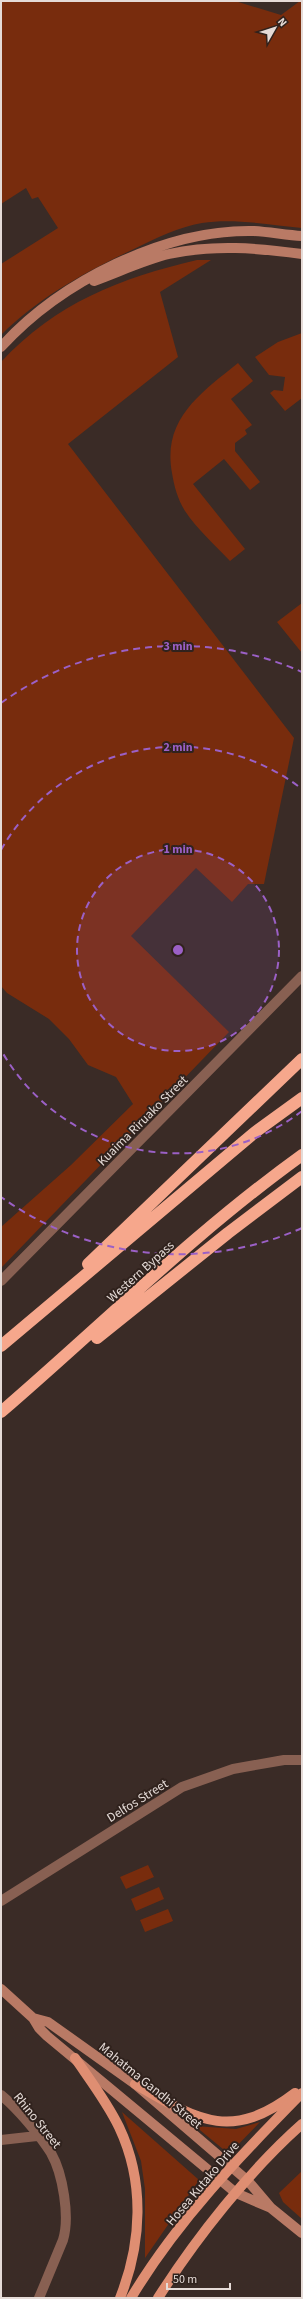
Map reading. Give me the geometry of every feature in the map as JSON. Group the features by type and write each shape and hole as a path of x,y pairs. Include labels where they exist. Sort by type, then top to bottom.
{"highway":[{"path":"1,1346 41,1310 302,1059"},
{"path":"41,1310 108,1257 254,1133 302,1098"},
{"name":"Western Bypass","path":"1,1412 68,1355 213,1224 302,1155"},
{"path":"68,1355 94,1341 235,1228 302,1177"}],"main road":[{"path":"75,2058 109,2108 119,2128 127,2146 137,2187 137,2239 120,2298"},
{"path":"135,2084 190,2115 221,2122 258,2115 285,2101 302,2088"},
{"name":"Hosea Kutako Drive","path":"131,2298 173,2238 230,2166 302,2093"},
{"path":"158,2298 212,2222 248,2181 302,2124"}],"street":[{"path":"1,347 29,319 72,289 104,270 180,241 237,232 254,231 302,236"},
{"path":"72,289 167,255 193,250 232,246 302,254"},
{"name":"Kuaima Riruako Street","path":"1,1281 302,976"},
{"name":"Delfos Street","path":"1,1900 182,1787 233,1770 284,1760 302,1760"},
{"name":"Mahatma Gandhi Street","path":"1,1989 34,2018 39,2028 47,2036 237,2193 271,2208"},
{"name":"Mahatma Gandhi Street","path":"34,2018 48,2022 135,2084 248,2181 271,2208"},
{"name":"Rhino Street","path":"1,2095 51,2154 58,2170 67,2222 63,2240 39,2298"},
{"path":"1,2140 37,2136"},
{"path":"271,2208 302,2233"}],"shaded area":[{"path":"1,1 235,1 281,15 300,1 302,3 302,228 252,222 227,221 202,223 176,230 118,257 64,286 31,309 1,335 1,264 58,228 38,197 32,199 26,188 1,204"},
{"path":"197,260 211,260 160,292 178,357 68,444 294,738 264,884 248,884 232,902 196,868 131,936 229,1032 1,1268 1,1227 71,1165 133,1104 116,1077 88,1065 69,1039 49,1019 7,993 1,986 1,362 22,341 44,324 91,296 142,275"},
{"path":"302,333 302,398 285,411 270,393 274,390 283,391 285,377 269,375 255,357 278,342"},
{"path":"238,363 253,381 231,399 252,425 245,430 247,434 235,443 235,451 260,482 250,490 224,459 193,484 245,549 230,561 206,537 183,507 178,498 174,483 170,454 173,437 179,422 187,409 211,385"},
{"path":"302,603 302,653 277,622"},
{"path":"148,1865 154,1877 126,1889 120,1877"},
{"path":"159,1887 164,1899 136,1911 131,1899"},
{"path":"168,1909 173,1921 145,1932 140,1920"},
{"path":"122,2112 199,2180 145,2258 145,2189 141,2161"},
{"path":"260,2122 229,2154 195,2126 236,2129"},
{"path":"302,2171 302,2219 283,2202 279,2193"}]}
